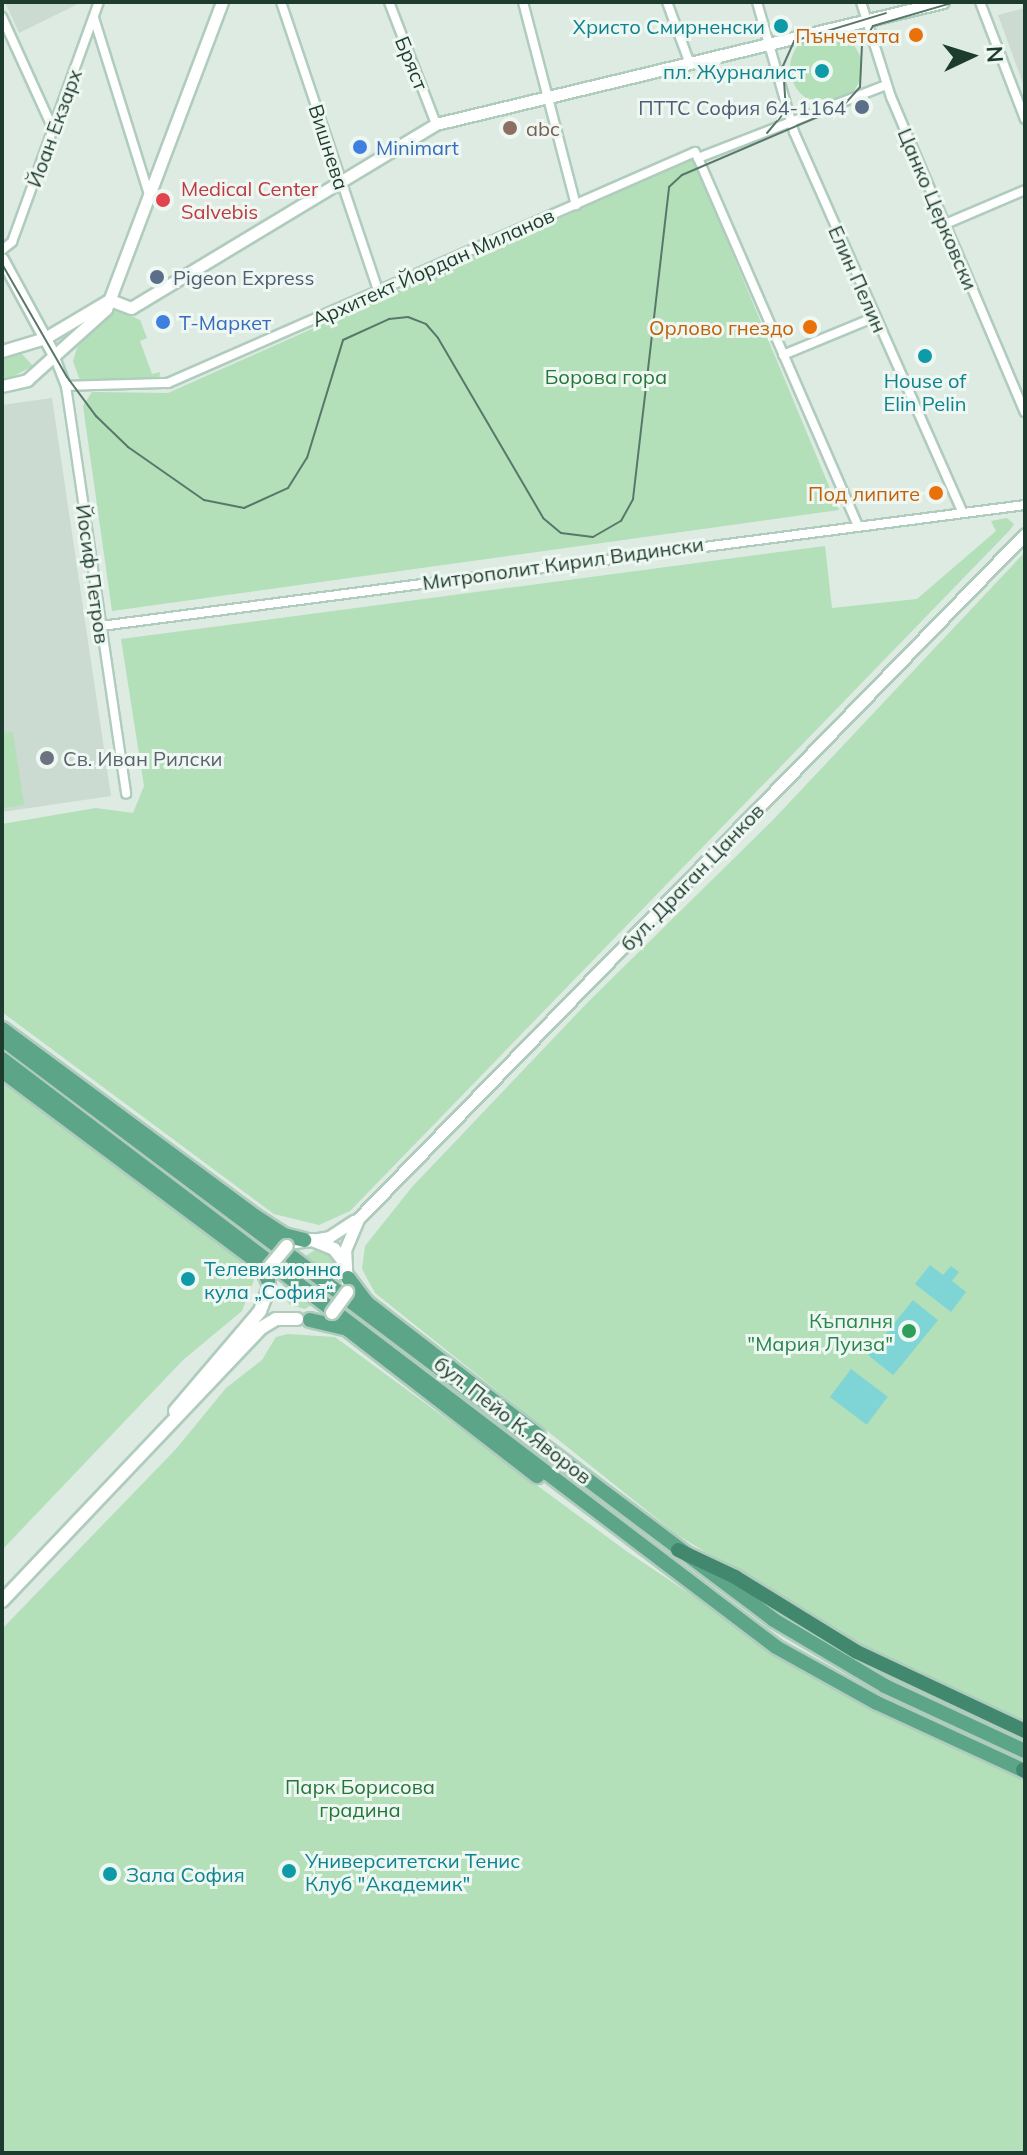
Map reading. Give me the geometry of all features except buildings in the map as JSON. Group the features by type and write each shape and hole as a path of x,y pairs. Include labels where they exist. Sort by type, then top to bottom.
{"highway":[{"path":"678,1550 735,1577 857,1652 1025,1731"}],"main road":[{"path":"2,1029 255,1216 284,1235 334,1249 347,1279 367,1303 530,1428 598,1484 618,1507"},
{"name":"бул. Пейо К. Яворов","path":"2,1039 678,1550 831,1656 1025,1751"},
{"name":"бул. Пейо К. Яворов","path":"2,1059 345,1314 776,1647 822,1675 1024,1771"},
{"path":"2,1071 260,1263 269,1278 279,1308 303,1320 332,1313 347,1279"},
{"path":"154,1440 194,1384 260,1311 269,1278 287,1246 308,1240"},
{"path":"2,1601 261,1328 276,1319 303,1320 346,1328 515,1460 608,1520"}],"street":[{"name":"Йоан Екзарх","path":"2,250 12,242 99,2"},
{"path":"2,386 27,380 96,324 110,300 222,2"},
{"name":"Вишнева","path":"281,2 378,291"},
{"name":"Бряст","path":"389,2 436,124"},
{"path":"523,2 550,95 576,205"},
{"path":"667,2 689,61"},
{"name":"Елин Пелин","path":"757,2 791,122 962,511"},
{"name":"Цанко Церковски","path":"861,2 886,85 1025,412"},
{"path":"110,300 131,308 436,124 943,2"},
{"path":"980,2 1025,119"},
{"path":"2,17 53,129"},
{"path":"94,17 149,195"},
{"path":"791,122 886,85"},
{"name":"Архитект Йордан Миланов","path":"66,386 168,383 695,152 698,158 791,122"},
{"path":"698,158 857,524"},
{"path":"943,225 1025,190"},
{"path":"2,259 47,336 54,355"},
{"path":"2,351 47,336 110,300"},
{"path":"783,355 875,317"},
{"name":"Йосиф Петров","path":"54,355 66,386 126,794"},
{"name":"Митрополит Кирил Видински","path":"101,626 857,524 1025,505"},
{"name":"бул. Драган Цанков","path":"308,1240 329,1237 358,1219 1025,534"},
{"name":"бул. Драган Цанков","path":"347,1279 347,1244 358,1219"}],"shaded area":[{"path":"5,2 82,2 19,33"},
{"path":"1025,8 1025,89 998,15"},
{"path":"52,398 111,796 2,812 2,405"}],"green space":[{"path":"826,32 846,38 856,48 862,68 856,88 846,98 826,104 806,98 796,88 790,68 796,48 806,38"},
{"name":"Борова гора","path":"693,159 839,510 112,611 83,406 92,392 168,393"},
{"path":"119,310 140,320 147,338 140,341 152,374 160,372 159,381 84,382 79,378 73,361 77,348 111,311"},
{"path":"22,354 33,366 2,382 2,358"},
{"path":"1007,518 1014,524 1010,530 350,1211 319,1225 274,1214 2,1012 2,824 96,808 133,813 144,786 121,639 825,546 832,608 917,599 996,531 991,521"},
{"path":"1025,552 1025,1726 847,1639 676,1534 375,1293 362,1269 365,1246 412,1187 589,1001 772,821"},
{"path":"13,732 24,805 2,808 2,733"},
{"path":"2,1083 251,1267 254,1280 242,1311 183,1360 2,1550"},
{"path":"315,1250 335,1258 339,1265 334,1282 302,1258"},
{"path":"285,1277 317,1302 305,1309 290,1305 281,1293"},
{"name":"Парк Борисова градина","path":"288,1334 335,1337 629,1553 827,1686 1025,1780 1025,2153 2,2153 2,1629 176,1449 226,1388 262,1360 276,1337"},
{"path":"783,1614 876,1668 1025,1737 1025,1744 874,1673"}],"water":[{"path":"930,1265 943,1275 951,1266 959,1272 952,1281 966,1292 951,1312 915,1284"},
{"path":"913,1300 938,1320 893,1375 868,1355"},
{"path":"851,1369 888,1397 867,1425 830,1397"}],"tram line":[{"path":"2,264 67,377 96,416 128,447 204,500 244,508 288,488 307,458 343,340 389,319 408,317 426,324 438,338 543,518 561,533 593,537 621,521 633,499 669,187 682,175 843,106 860,87 862,45 873,26 955,2"},
{"path":"767,133 786,110 783,66 794,41 886,13"}],"place":[{"name":"Христо Смирненски","path":"781,26"},
{"name":"Пънчетата","path":"916,35"},
{"name":"пл. Журналист","path":"822,71"},
{"name":"ПТТС София 64-1164","path":"862,107"},
{"name":"abc","path":"510,128"},
{"name":"Minimart","path":"360,147"},
{"name":"Medical Center Salvebis","path":"163,200"},
{"name":"Pigeon Express","path":"157,277"},
{"name":"Т-Маркет","path":"163,322"},
{"name":"Орлово гнездо","path":"810,327"},
{"name":"House of Elin Pelin","path":"925,356"},
{"name":"Под липите","path":"936,493"},
{"name":"Св. Иван Рилски","path":"47,758"},
{"name":"Телевизионна кула „София“","path":"188,1279"},
{"name":"Къпалня \"Мария Луиза\"","path":"909,1331"},
{"name":"Университетски Тенис Клуб \"Академик\"","path":"289,1871"},
{"name":"Зала София","path":"110,1874"}]}
